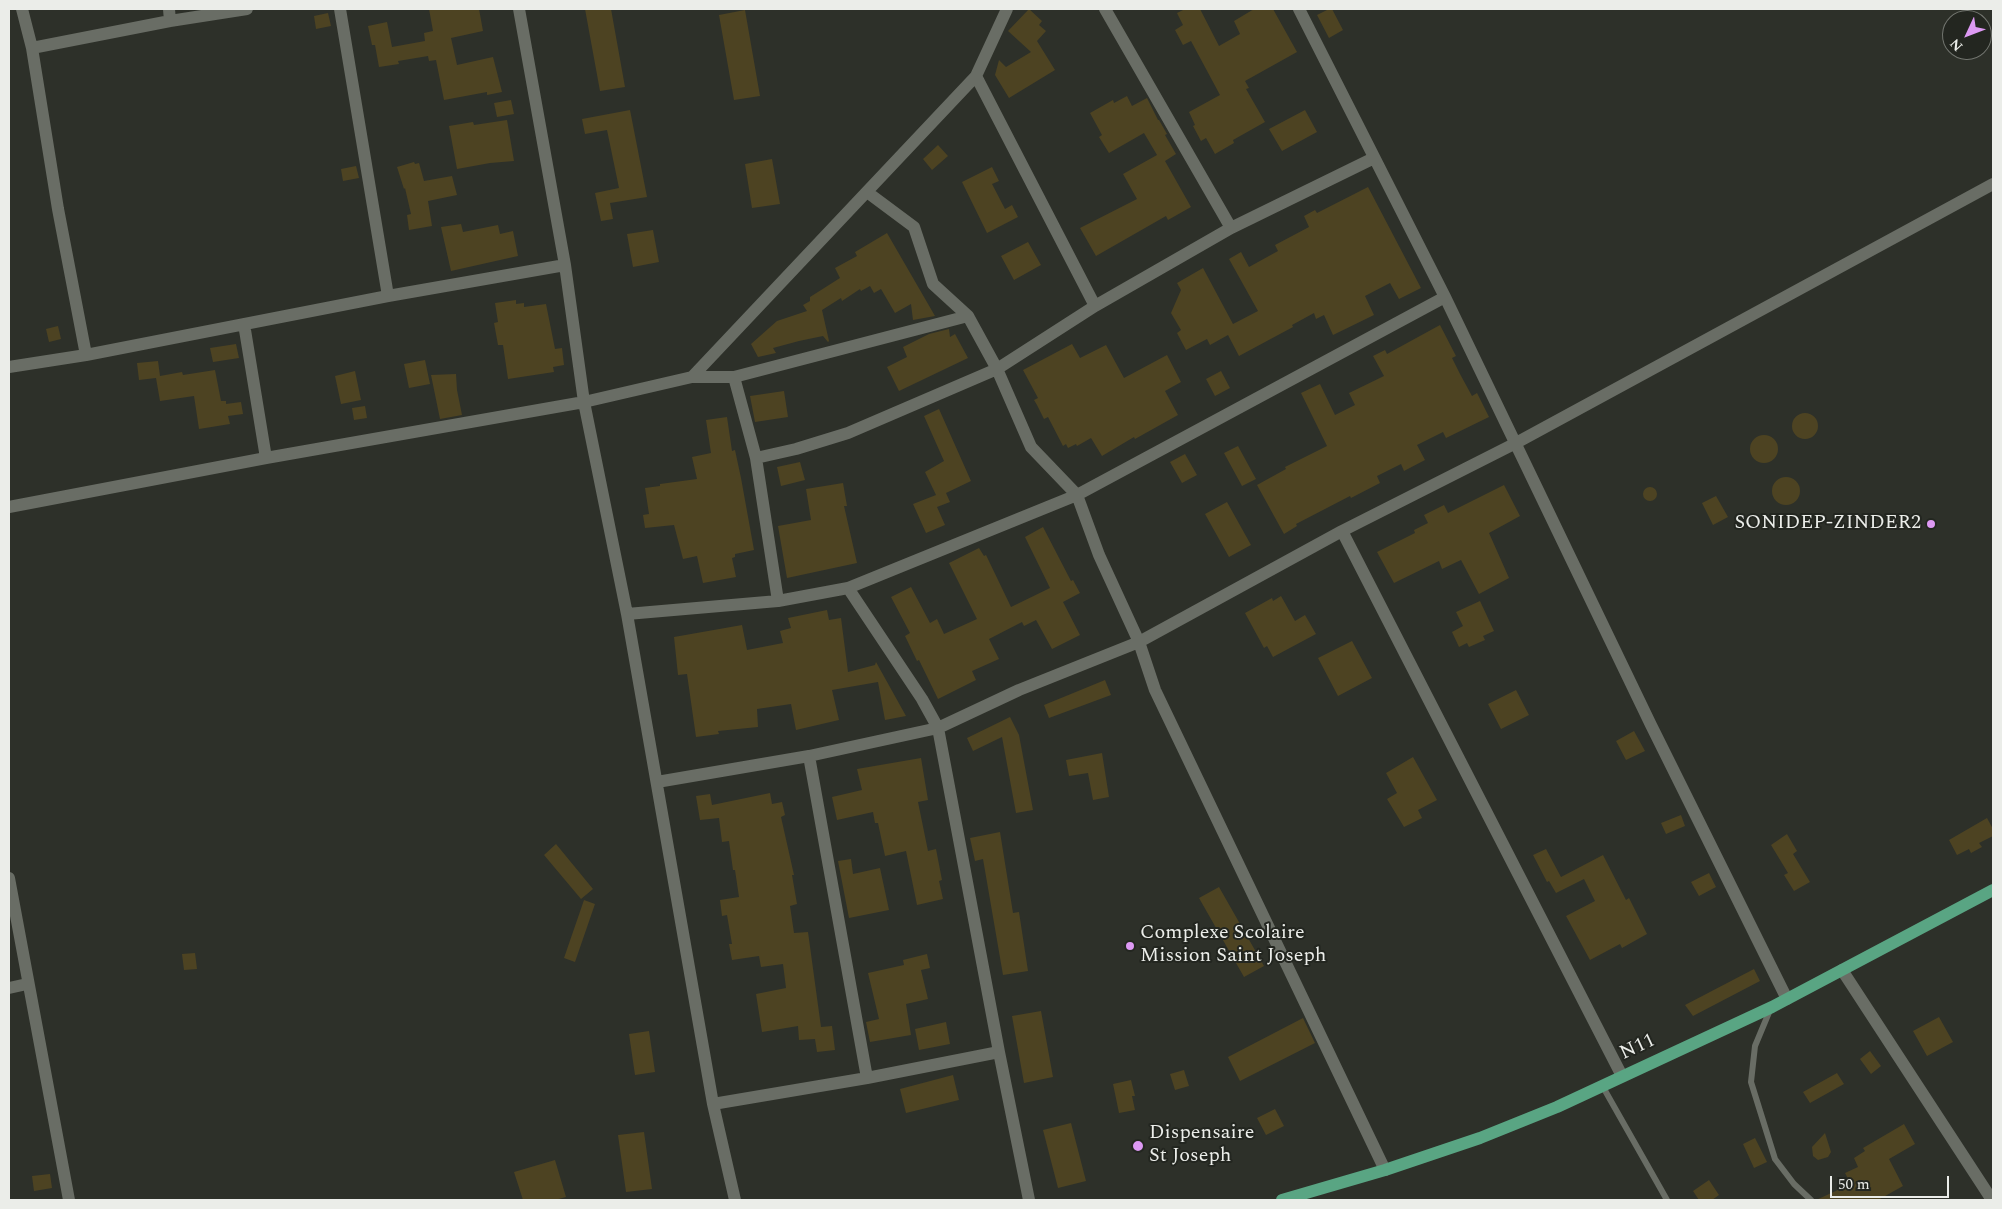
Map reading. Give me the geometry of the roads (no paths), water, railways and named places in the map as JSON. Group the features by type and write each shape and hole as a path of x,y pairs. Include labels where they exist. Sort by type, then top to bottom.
{"main road":[{"name":"N11","path":"1282,1200 1385,1170 1480,1138 1603,1087 1622,1076 1772,1007 1993,890"}],"street":[{"path":"22,9 32,48 58,209 86,355"},
{"path":"32,48 170,15 247,9"},
{"path":"340,9 388,296"},
{"path":"519,9 565,265 584,402 627,614 713,1104 736,1200"},
{"path":"692,377 976,76 1007,9"},
{"path":"1105,9 1231,228"},
{"path":"1299,9 1445,298 1651,725 1788,998"},
{"path":"976,76 1095,306"},
{"path":"756,458 796,449 848,433 997,369 1095,306 1231,228 1374,158"},
{"path":"657,782 809,756 938,728 1019,690 1139,642 1342,531 1516,443 1993,184"},
{"path":"867,192 914,228 934,284 968,316 997,369 1031,447 1077,495 1099,555 1139,642 1155,690 1385,1170"},
{"path":"9,367 86,355 388,296 565,265"},
{"path":"627,614 778,601 848,588 1077,495 1445,298"},
{"path":"9,507 266,458 584,402 692,377 734,377 968,316"},
{"path":"244,324 266,458"},
{"path":"734,377 756,458 778,601"},
{"path":"1342,531 1622,1076"},
{"path":"848,588 922,699 938,728 1029,1200"},
{"path":"809,756 867,1078"},
{"path":"9,878 69,1200"},
{"path":"1842,970 1992,1200"},
{"path":"9,988 28,984"},
{"path":"713,1104 867,1078 999,1052"}],"lane":[{"path":"1772,1007 1755,1046 1751,1082 1775,1159 1794,1184 1812,1200"},
{"path":"1603,1087 1668,1200"}],"place":[{"name":"SONIDEP-ZINDER2","path":"1931,524"},
{"name":"Complexe Scolaire Mission Saint Joseph","path":"1130,946"},
{"name":"Dispensaire St Joseph","path":"1138,1146"}]}
